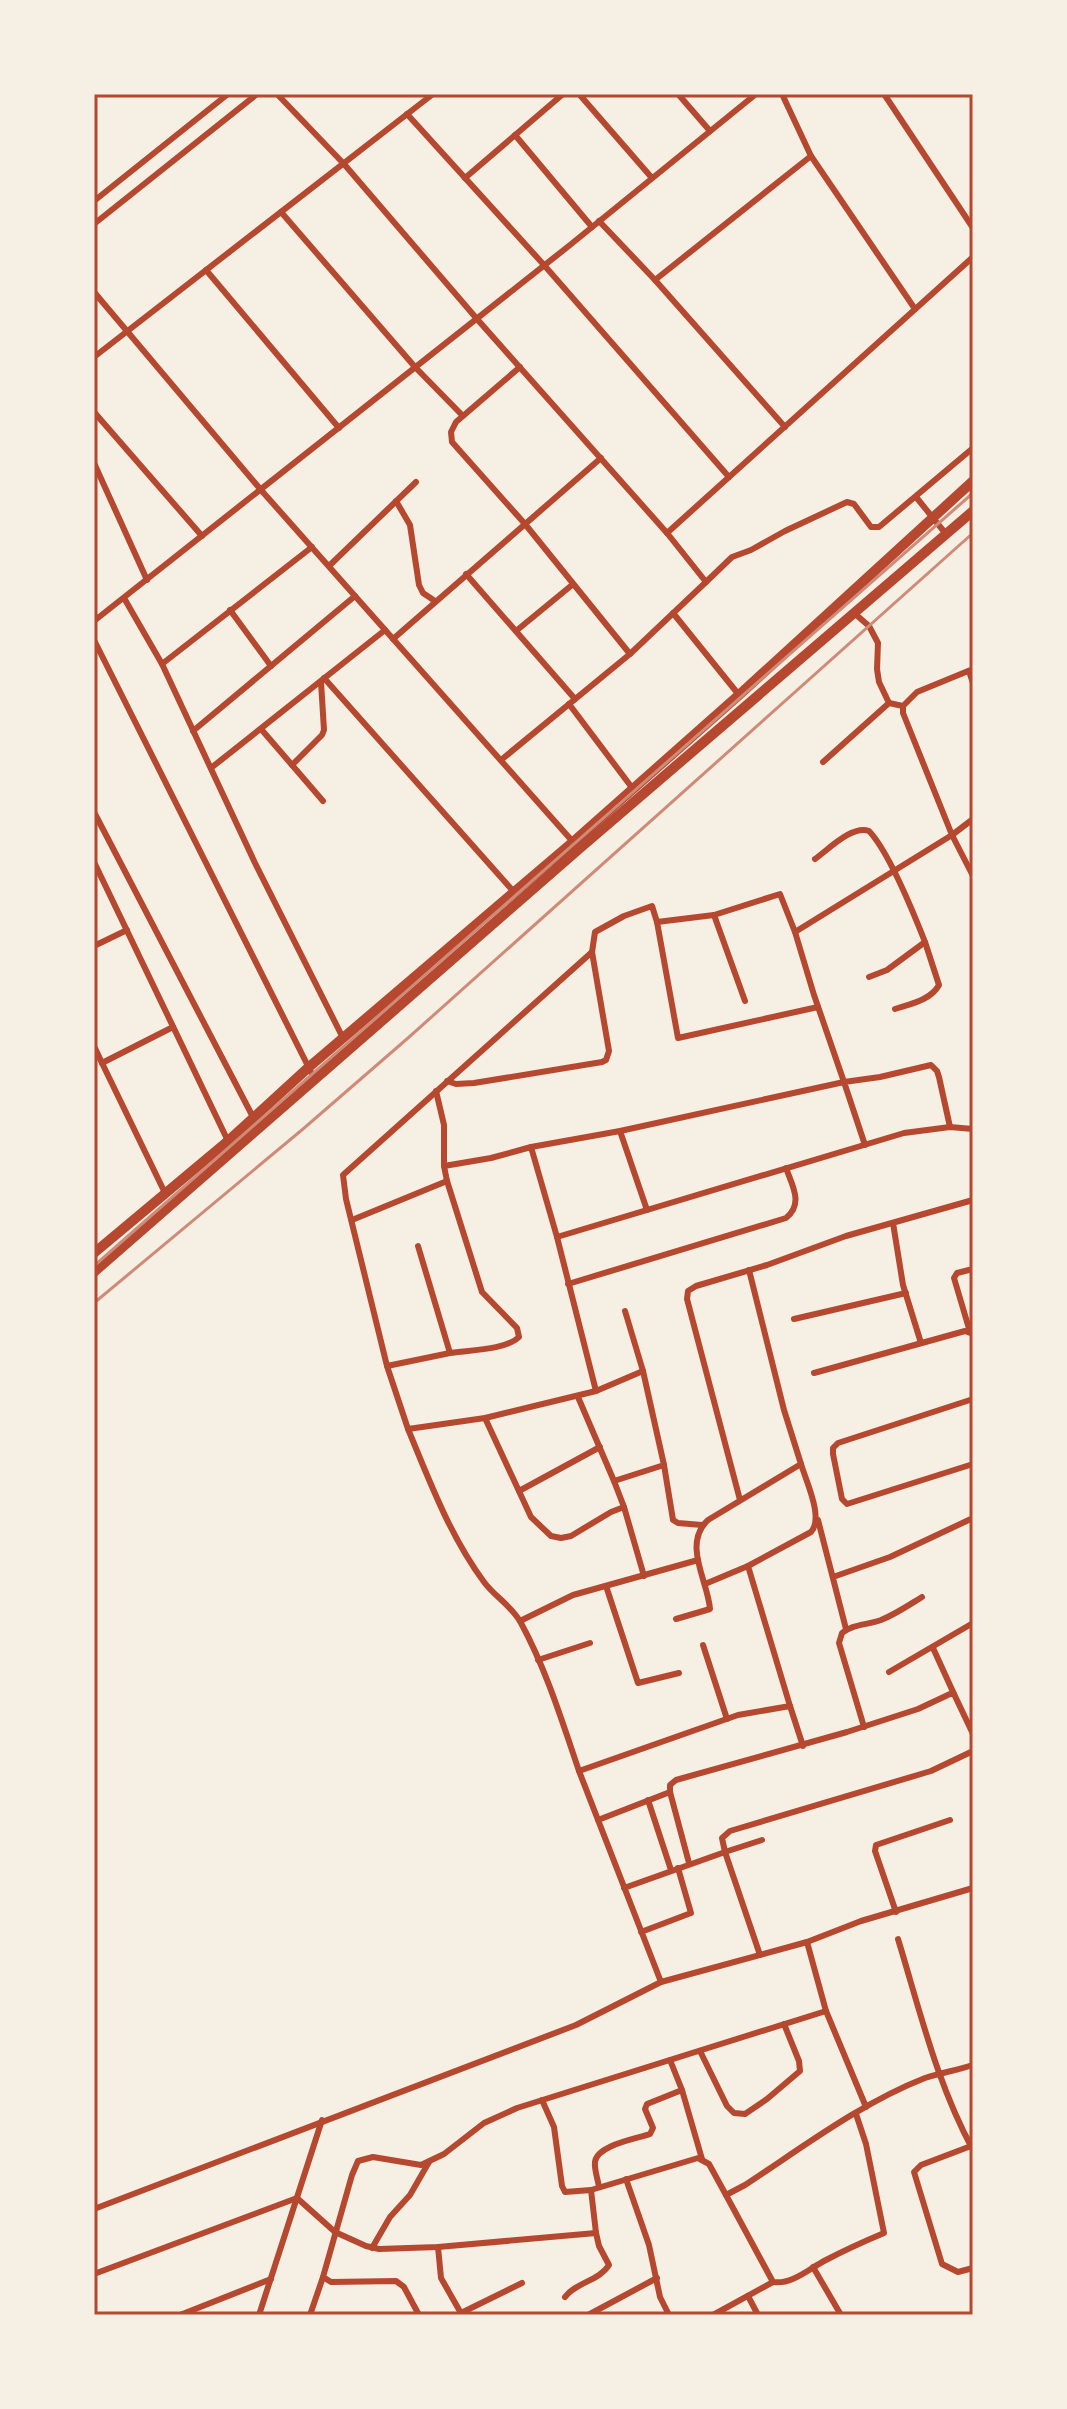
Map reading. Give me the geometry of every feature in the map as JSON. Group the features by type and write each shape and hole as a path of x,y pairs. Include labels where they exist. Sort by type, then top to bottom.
{"highway":[{"path":"256,1124 309,1067 514,892 576,846 633,789 973,481"},
{"path":"94,1272 230,1146 315,1080 576,846 973,511"},
{"path":"94,1253 165,1193 230,1146"}],"street":[{"path":"94,201 228,94"},
{"path":"94,224 257,94"},
{"path":"277,94 344,164 667,533 706,582"},
{"path":"94,357 433,94"},
{"path":"465,178 563,94"},
{"path":"579,94 652,178"},
{"path":"678,94 710,131"},
{"path":"94,621 756,94"},
{"path":"782,94 811,156 915,309"},
{"path":"884,94 973,228"},
{"path":"407,114 729,477"},
{"path":"515,135 592,227"},
{"path":"655,280 811,156"},
{"path":"281,212 415,367 462,415"},
{"path":"599,221 785,427"},
{"path":"667,533 973,257"},
{"path":"206,270 339,428"},
{"path":"94,292 261,490 576,846"},
{"path":"520,367 462,415 451,432 452,442 525,524 630,654"},
{"path":"94,412 202,536"},
{"path":"501,760 630,654 732,557 847,502 854,504 871,527 876,528 973,448"},
{"path":"393,639 601,458"},
{"path":"94,463 147,580"},
{"path":"329,566 416,482"},
{"path":"916,497 946,534"},
{"path":"396,501 410,525 419,585 423,593 435,601"},
{"path":"162,664 312,547"},
{"path":"466,574 572,701 633,789"},
{"path":"516,631 572,585"},
{"path":"193,731 355,596"},
{"path":"124,598 162,664 255,863 343,1038"},
{"path":"230,610 271,666"},
{"path":"673,613 739,695"},
{"path":"854,613 869,626 878,643 879,682 889,703"},
{"path":"211,768 385,630"},
{"path":"94,640 315,1080"},
{"path":"973,683 971,670 917,692 903,706 903,713 952,835 973,876"},
{"path":"292,765 324,730 322,679"},
{"path":"322,679 514,892"},
{"path":"889,703 903,706"},
{"path":"823,762 889,703"},
{"path":"261,729 323,801"},
{"path":"94,812 256,1124"},
{"path":"795,932 973,819"},
{"path":"815,859 856,830 864,829 873,834 893,871 925,942 939,985 930,996 895,1009"},
{"path":"94,862 230,1146"},
{"path":"657,922 714,915 780,894 865,1145"},
{"path":"447,1081 474,1083 606,1060 609,1051 592,952 595,932 624,916 652,906 678,1038 818,1007"},
{"path":"714,915 745,1001"},
{"path":"94,946 127,930"},
{"path":"869,977 896,964 925,942"},
{"path":"592,952 343,1175 365,1281 387,1366 408,1429 448,1523 486,1586 503,1600 520,1621 538,1660 661,1982"},
{"path":"102,1063 173,1027"},
{"path":"94,1046 165,1193"},
{"path":"444,1166 931,1065 939,1077 950,1127"},
{"path":"387,1366 506,1345 519,1337 517,1328 482,1292 447,1181 444,1125 436,1091"},
{"path":"557,1237 904,1133 950,1127 973,1129"},
{"path":"620,1131 647,1210"},
{"path":"531,1147 596,1391"},
{"path":"568,1284 786,1218 796,1201 786,1168"},
{"path":"352,1220 447,1181"},
{"path":"740,1500 688,1291 846,1236 973,1200"},
{"path":"893,1223 906,1293 921,1343"},
{"path":"418,1246 450,1353"},
{"path":"972,1333 954,1278 957,1273 973,1269"},
{"path":"749,1270 784,1410 817,1517 846,1629"},
{"path":"794,1319 906,1293"},
{"path":"625,1311 643,1371 673,1520 702,1525"},
{"path":"814,1373 965,1331 972,1333"},
{"path":"408,1429 485,1418 578,1397 643,1371"},
{"path":"578,1397 624,1507 644,1576"},
{"path":"973,1399 842,1442 833,1448 833,1454 842,1499 847,1504 973,1464"},
{"path":"485,1418 531,1517 551,1536 571,1536 624,1507"},
{"path":"519,1491 600,1447"},
{"path":"676,1619 710,1609 696,1542 702,1525 801,1464"},
{"path":"614,1481 664,1465"},
{"path":"705,1584 748,1566 811,1532 816,1526 817,1517"},
{"path":"833,1577 890,1557 973,1518"},
{"path":"520,1621 573,1595 698,1560"},
{"path":"748,1566 803,1746"},
{"path":"606,1586 638,1683 679,1673"},
{"path":"864,1727 839,1643 842,1633 846,1629 886,1618 922,1597"},
{"path":"889,1672 973,1623"},
{"path":"538,1660 590,1643"},
{"path":"703,1645 727,1719"},
{"path":"933,1648 973,1734"},
{"path":"689,1863 670,1792 670,1785 676,1780 803,1746 918,1709 954,1694"},
{"path":"579,1771 727,1719 790,1706"},
{"path":"760,1955 722,1838 730,1831 931,1771 973,1751"},
{"path":"598,1820 670,1792"},
{"path":"641,1932 691,1913 648,1800"},
{"path":"896,1912 875,1851 876,1845 950,1820"},
{"path":"624,1888 762,1840"},
{"path":"94,2209 576,2025 661,1982 807,1942 861,1921 973,1888"},
{"path":"898,1939 939,2076 972,2148 921,2165 914,2172 942,2264 958,2272 973,2268"},
{"path":"807,1942 826,2011 866,2107"},
{"path":"310,2315 358,2161 373,2157 414,2165 429,2162 484,2123 517,2108 826,2011"},
{"path":"700,2051 727,2106 734,2113 745,2114 800,2071 784,2024"},
{"path":"670,2060 702,2159"},
{"path":"726,2195 883,2097 929,2076 939,2076 973,2065"},
{"path":"565,2297 572,2289 601,2274 609,2262 599,2246 596,2233 595,2164 599,2153 607,2147 650,2134 653,2128 645,2109 647,2104 682,2090"},
{"path":"542,2100 554,2127 563,2190 595,2188 702,2159 709,2164 773,2282"},
{"path":"713,2315 773,2282 792,2279 884,2233 866,2144 856,2114"},
{"path":"259,2315 322,2120"},
{"path":"372,2248 429,2162"},
{"path":"626,2179 646,2236 660,2297 669,2315"},
{"path":"297,2198 335,2232 372,2248 438,2247 596,2233"},
{"path":"94,2274 297,2198"},
{"path":"438,2247 441,2278 461,2314 522,2283"},
{"path":"813,2267 841,2315"},
{"path":"323,2277 331,2282 396,2281 404,2287 419,2315"},
{"path":"588,2315 657,2278"},
{"path":"180,2315 271,2279"},
{"path":"748,2296 758,2315"}],"railway":[{"path":"94,1266 973,493"},
{"path":"94,1303 408,1038 973,533"}]}
